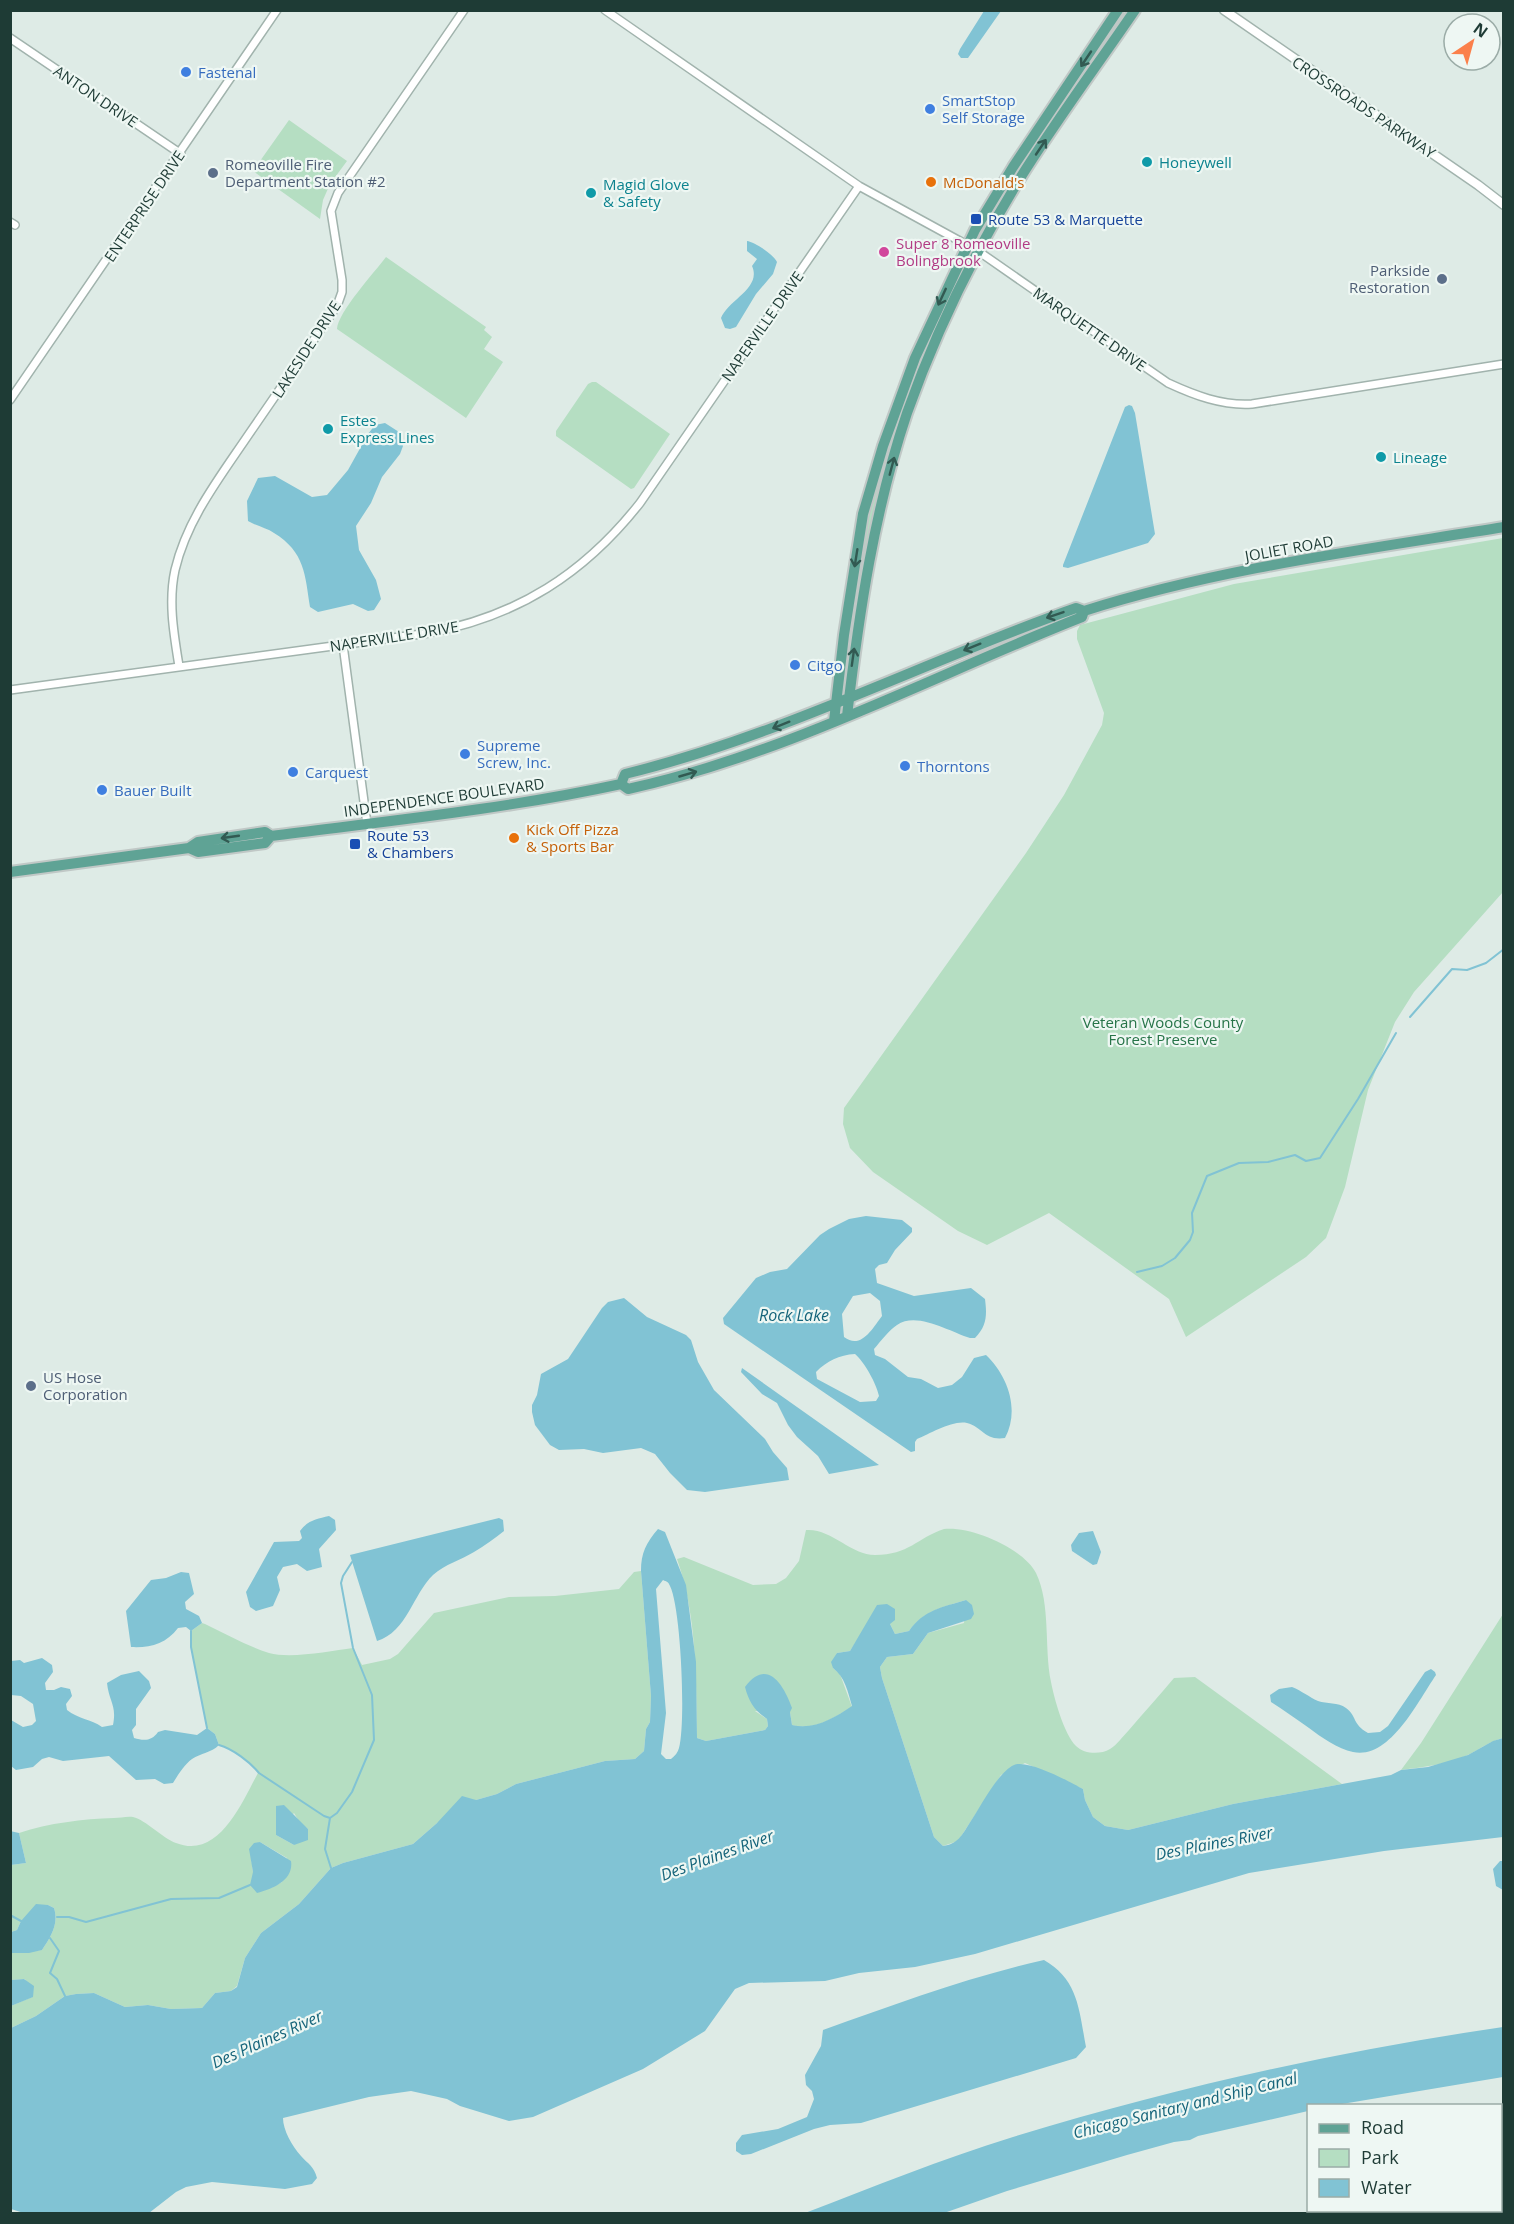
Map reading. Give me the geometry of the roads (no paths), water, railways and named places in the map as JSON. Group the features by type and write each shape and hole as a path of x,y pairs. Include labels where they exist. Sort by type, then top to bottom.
{"main road":[{"path":"834,721 855,558 870,490 915,358 968,245 1013,167 1118,10"},
{"path":"847,716 863,594 875,535 907,415 935,341 978,251 1020,178 1135,10"},
{"name":"JOLIET ROAD","path":"835,703 1076,608 1084,611 1120,600 1268,566 1503,526"},
{"name":"JOLIET ROAD","path":"847,716 1082,618 1084,611"},
{"name":"INDEPENDENCE BOULEVARD","path":"621,784 625,774 746,738 835,703"},
{"name":"INDEPENDENCE BOULEVARD","path":"10,872 189,848 198,842 265,832 271,836 531,801 621,784 628,789 696,772 766,748 847,716"}],"street":[{"name":"ENTERPRISE DRIVE","path":"10,400 278,10"},
{"name":"LAKESIDE DRIVE","path":"179,666 173,631 172,604 175,572 184,540 203,501 337,306 342,292 342,280 331,211 339,193 464,10"},
{"name":"MARQUETTE DRIVE","path":"605,10 859,186 978,251 1168,383 1194,395 1219,401 1258,403 1503,364"},
{"name":"CROSSROADS PARKWAY","path":"1224,10 1478,185 1503,205"},
{"name":"ANTON DRIVE","path":"10,39 181,154"},
{"name":"NAPERVILLE DRIVE","path":"10,690 438,631 516,607 591,557 620,529 640,504 859,186"},
{"path":"343,645 367,824"}],"water":[{"path":"984,11 1001,11 968,58 961,58 958,54 960,49"},
{"path":"747,241 764,249 777,262 773,274 756,294 736,327 725,328 721,318 748,287 754,274 752,266 757,259 747,251"},
{"path":"1129,405 1135,413 1155,534 1148,543 1068,568 1063,567 1125,407"},
{"path":"385,423 399,432 403,446 400,454 382,477 371,503 356,526 359,550 376,580 381,599 374,610 368,611 353,604 318,612 310,607 305,575 298,556 284,540 274,533 248,521 247,501 258,478 275,476 312,497 327,495 348,470 375,425"},
{"name":"Rock Lake","path":"866,1216 902,1220 912,1228 912,1232 895,1250 887,1263 875,1269 877,1283 914,1296 971,1288 985,1299 985,1320 975,1338 924,1321 914,1320 905,1321 894,1327 874,1349 875,1355 885,1359 908,1377 921,1379 938,1388 952,1385 962,1377 974,1358 986,1355 994,1363 1006,1383 1009,1394 1011,1416 1005,1438 988,1436 972,1425 961,1423 941,1428 917,1439 915,1451 911,1452 724,1324 723,1318 756,1278 770,1272 787,1269 820,1235 849,1219","holes":["870,1293 880,1301 882,1316 870,1332 861,1339 856,1341 844,1337 842,1314 853,1296","855,1354 875,1385 879,1396 876,1401 860,1402 817,1379 816,1372 824,1365 839,1357"]},
{"path":"624,1298 647,1317 686,1335 691,1340 698,1362 714,1390 765,1439 787,1468 789,1480 705,1492 687,1490 655,1454 641,1448 603,1453 584,1449 559,1450 550,1445 535,1425 532,1412 541,1374 568,1359 608,1302"},
{"path":"742,1368 879,1465 829,1474 818,1456 797,1437 788,1425 777,1403 762,1394 741,1372"},
{"path":"329,1516 335,1520 336,1530 319,1549 322,1567 307,1571 297,1564 283,1567 277,1577 280,1590 273,1606 256,1611 250,1607 246,1592 274,1542 299,1541 302,1538 300,1531 306,1524"},
{"path":"499,1518 503,1520 504,1531 478,1550 433,1575 396,1630 377,1641 350,1555"},
{"name":"Des Plaines River","path":"658,1529 665,1532 686,1585 696,1662 697,1738 706,1741 765,1730 768,1726 767,1719 753,1705 745,1687 760,1674 767,1674 779,1683 792,1708 790,1712 792,1725 816,1724 831,1719 852,1706 843,1680 831,1662 837,1653 850,1651 877,1605 887,1604 895,1609 895,1620 890,1624 895,1634 909,1631 921,1618 942,1607 966,1600 972,1605 974,1614 971,1619 928,1633 913,1654 887,1657 880,1667 934,1837 943,1846 959,1838 1001,1775 1014,1765 1039,1768 1083,1789 1085,1800 1093,1817 1105,1826 1128,1830 1233,1804 1391,1775 1401,1770 1428,1767 1468,1755 1503,1738 1503,1837 1384,1851 1249,1873 975,1954 915,1967 859,1973 825,1981 749,1983 735,1989 705,2031 643,2069 533,2117 509,2121 460,2106 447,2099 411,2091 369,2097 283,2118 291,2143 316,2174 317,2178 312,2184 285,2189 212,2182 186,2187 149,2213 27,2214 11,2209 11,2028 36,2016 65,1996 76,1994 94,1993 125,2007 148,2005 171,2009 202,2008 215,1993 231,1991 237,1987 245,1958 261,1933 299,1904 331,1868 413,1844 462,1796 476,1800 497,1794 516,1784 605,1761 635,1759 644,1751 646,1729 650,1722 651,1696 641,1565 645,1548","holes":["663,1580 669,1584 674,1598 680,1640 681,1735 679,1749 671,1759 666,1759 661,1754 666,1713 656,1589"]},
{"path":"1093,1531 1101,1552 1097,1564 1093,1565 1072,1551 1071,1545 1079,1533"},
{"path":"181,1572 189,1573 194,1594 185,1602 186,1609 199,1616 202,1623 191,1631 186,1627 178,1628 168,1638 157,1644 131,1647 126,1611 151,1580 166,1578"},
{"path":"42,1658 52,1665 53,1672 45,1683 46,1690 61,1687 70,1689 72,1696 66,1704 67,1710 76,1715 102,1727 113,1725 113,1708 107,1683 121,1675 139,1671 149,1681 151,1688 136,1709 136,1725 132,1730 134,1738 148,1740 158,1732 165,1730 197,1735 207,1728 215,1734 219,1745 192,1759 173,1783 164,1784 155,1779 136,1780 109,1756 63,1761 49,1757 42,1759 33,1767 16,1770 11,1766 11,1720 23,1727 32,1725 36,1721 33,1704 21,1696 11,1695 11,1661 20,1660 24,1663"},
{"path":"1431,1669 1436,1675 1402,1726 1379,1747 1366,1752 1353,1752 1336,1745 1271,1702 1270,1695 1279,1689 1292,1687 1318,1701 1343,1706 1359,1726 1368,1733 1380,1732 1388,1726 1425,1672"},
{"path":"284,1805 308,1829 308,1840 294,1845 276,1835 276,1806"},
{"path":"10,1831 19,1833 26,1863 11,1865"},
{"path":"260,1842 291,1861 291,1868 281,1883 257,1893 250,1885 253,1872 249,1849 254,1843"},
{"path":"1500,1861 1503,1861 1503,1890 1496,1886 1493,1869"},
{"path":"36,1904 54,1908 56,1919 51,1935 42,1950 11,1953 11,1932 17,1930 21,1921"},
{"path":"1044,1960 1064,1977 1076,1998 1086,2047 1076,2058 861,2123 830,2125 814,2129 751,2154 742,2155 736,2151 736,2143 742,2135 778,2129 807,2117 814,2099 812,2091 806,2085 805,2075 821,2046 823,2030 960,1983"},
{"path":"24,1979 34,1986 33,1997 11,2006 11,1980"},
{"name":"Chicago Sanitary and Ship Canal","path":"1503,2027 1503,2077 1342,2104 1307,2104 1307,2111 1127,2155 1007,2191 944,2213 805,2213 908,2173 1073,2119 1195,2087 1317,2059"}],"waterway":[{"path":"1410,1017 1452,969 1467,970 1486,963 1504,949"},
{"path":"1137,1272 1162,1266 1175,1258 1190,1240 1193,1232 1192,1213 1207,1176 1239,1163 1268,1162 1295,1155 1306,1161 1320,1158 1358,1099 1396,1033"},
{"path":"330,1818 337,1813 352,1792 374,1740 372,1695 353,1648 341,1583 352,1562"},
{"path":"191,1631 191,1647 207,1728"},
{"path":"219,1745 246,1760 259,1773 330,1818"},
{"path":"330,1818 325,1849 331,1868"},
{"path":"57,1917 69,1917 86,1922 171,1899 219,1898 250,1885"},
{"path":"10,1915 21,1921"},
{"path":"50,1938 59,1951 50,1973 57,1979 65,1996"}],"place":[{"name":"Fastenal","path":"186,72"},
{"name":"SmartStop Self Storage","path":"930,109"},
{"name":"Honeywell","path":"1147,162"},
{"name":"Romeoville Fire Department Station #2","path":"213,173"},
{"name":"McDonald's","path":"931,182"},
{"name":"Magid Glove & Safety","path":"591,193"},
{"name":"Route 53 & Marquette","path":"976,219"},
{"name":"Super 8 Romeoville Bolingbrook","path":"884,252"},
{"name":"Parkside Restoration","path":"1442,279"},
{"name":"Estes Express Lines","path":"328,429"},
{"name":"Lineage","path":"1381,457"},
{"name":"Citgo","path":"795,665"},
{"name":"Supreme Screw, Inc.","path":"465,754"},
{"name":"Thorntons","path":"905,766"},
{"name":"Carquest","path":"293,772"},
{"name":"Bauer Built","path":"102,790"},
{"name":"Kick Off Pizza & Sports Bar","path":"514,838"},
{"name":"Route 53 & Chambers","path":"355,844"},
{"name":"US Hose Corporation","path":"31,1386"}],"park label":[{"name":"Veteran Woods County Forest Preserve","path":"1163,1030"}]}
